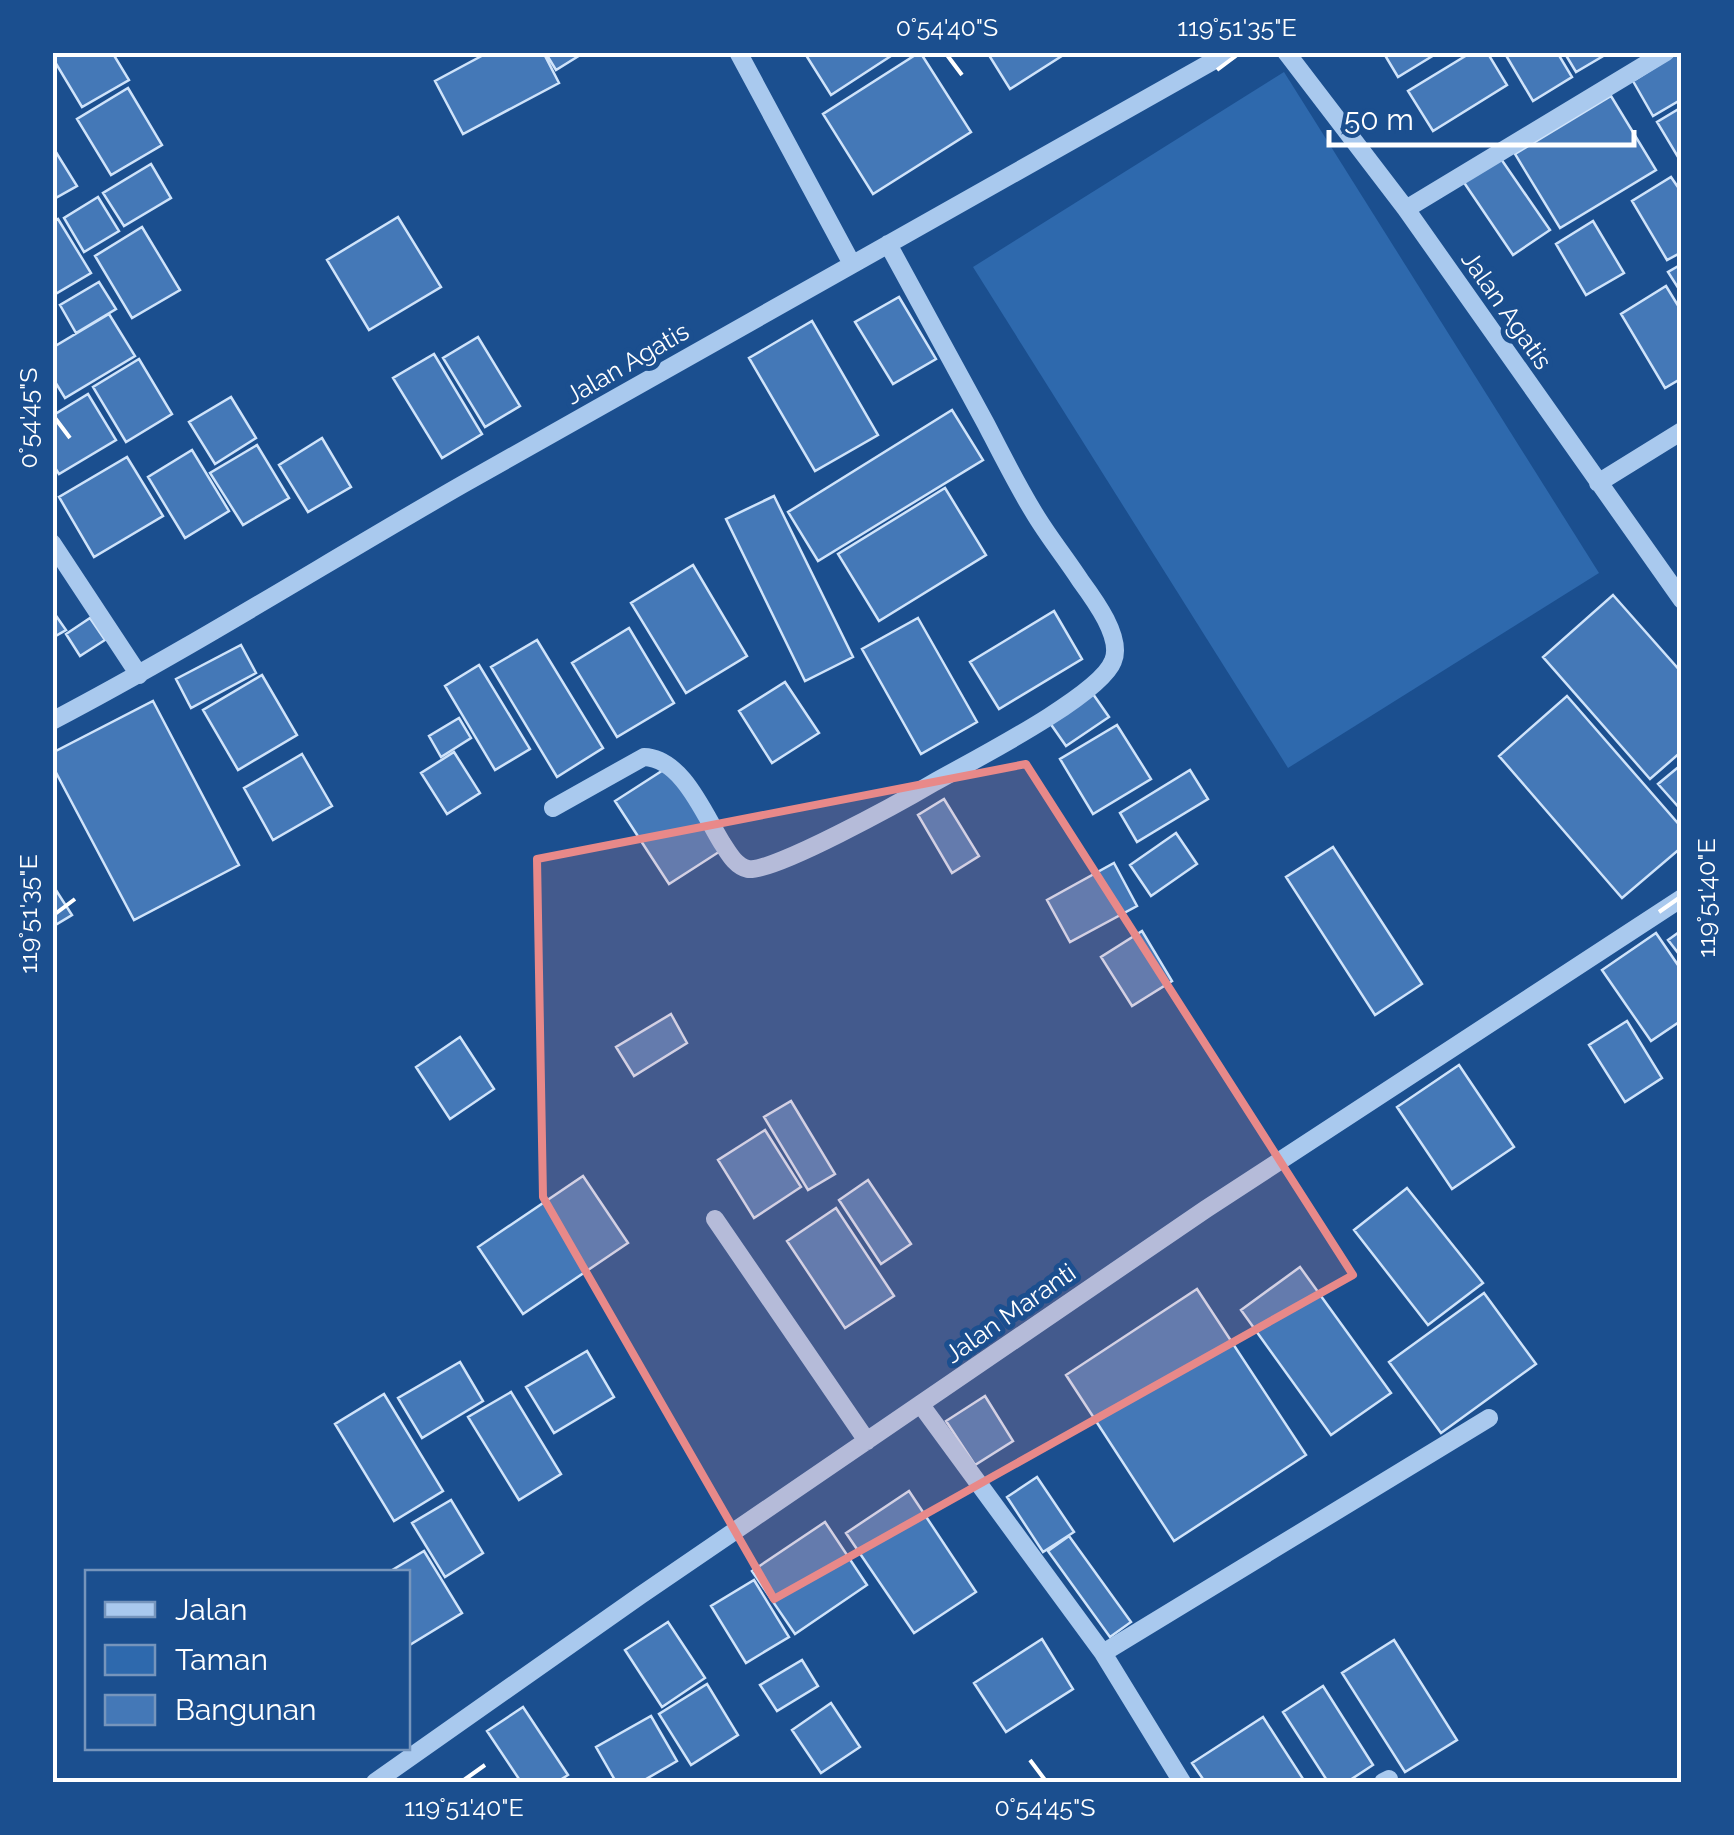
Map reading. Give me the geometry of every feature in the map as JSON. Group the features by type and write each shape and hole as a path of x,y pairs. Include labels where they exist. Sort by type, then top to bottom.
{"street":[{"path":"738,52 852,264"},
{"name":"Jalan Agatis","path":"52,721 140,675 460,486 1230,52"},
{"name":"Jalan Agatis","path":"1286,52 1406,209 1682,600"},
{"path":"1406,209 1666,52"},
{"path":"553,808 644,756 659,759 682,779 731,857 747,869 756,869 802,852 909,797 1071,703 1112,666 1116,652 1111,632 1095,601 1034,513 888,244"},
{"path":"1598,483 1682,432"},
{"path":"52,543 140,675"},
{"name":"Jalan Maranti","path":"375,1782 641,1594 1206,1209 1682,898"},
{"path":"715,1220 868,1441"},
{"path":"921,1405 1103,1653 1182,1782"},
{"path":"1103,1653 1489,1418"}],"highlighted area":[{"path":"1026,764 1353,1275 774,1599 543,1197 537,859"}],"green space":[{"path":"1284,72 1599,573 1288,768 973,267"}],"building":[{"path":"52,52 112,52 129,80 82,107"},
{"path":"489,52 543,52 559,83 463,134 435,81"},
{"path":"545,52 585,52 556,70"},
{"path":"804,52 897,52 831,95"},
{"path":"920,52 971,132 873,194 823,114"},
{"path":"987,52 1068,52 1010,89"},
{"path":"1383,52 1439,52 1398,77"},
{"path":"1472,52 1487,52 1507,85 1433,131 1408,91"},
{"path":"1504,52 1557,52 1572,77 1533,101"},
{"path":"1564,52 1610,52 1576,72"},
{"path":"1679,52 1682,99 1653,116 1633,81"},
{"path":"128,88 162,145 111,175 77,119"},
{"path":"1611,96 1656,170 1560,228 1515,154"},
{"path":"1682,107 1682,162 1681,162 1657,122"},
{"path":"52,150 77,186 52,200"},
{"path":"1499,156 1550,230 1513,255 1463,181"},
{"path":"151,164 171,198 124,226 103,193"},
{"path":"1671,177 1682,193 1682,252 1667,260 1632,201"},
{"path":"98,197 119,231 84,252 64,218"},
{"path":"398,217 441,287 369,330 327,260"},
{"path":"58,219 91,273 52,296 52,222"},
{"path":"1593,221 1624,273 1586,295 1556,244"},
{"path":"142,227 180,290 132,318 95,256"},
{"path":"1682,264 1682,294 1668,272"},
{"path":"99,282 116,309 76,333 60,305"},
{"path":"1666,286 1682,312 1682,378 1665,388 1621,314"},
{"path":"899,297 936,359 893,384 855,322"},
{"path":"109,314 135,356 65,398 52,377 52,348"},
{"path":"812,321 878,435 815,471 749,358"},
{"path":"478,337 520,406 485,427 443,358"},
{"path":"434,354 482,434 442,458 393,378"},
{"path":"139,359 172,414 126,442 93,387"},
{"path":"88,394 116,440 59,474 52,463 52,416"},
{"path":"231,397 256,438 215,464 189,422"},
{"path":"952,410 983,460 818,561 788,512"},
{"path":"322,438 351,487 308,512 279,465"},
{"path":"257,445 289,498 243,525 210,473"},
{"path":"192,450 229,511 185,538 148,477"},
{"path":"127,457 163,516 94,557 59,497"},
{"path":"945,488 986,555 879,621 838,554"},
{"path":"774,496 853,657 805,681 726,519"},
{"path":"693,565 747,656 686,693 631,603"},
{"path":"1613,595 1682,673 1682,751 1650,779 1543,657"},
{"path":"52,610 66,630 52,638"},
{"path":"1054,611 1082,659 999,709 970,662"},
{"path":"90,618 105,640 80,656 66,634"},
{"path":"918,618 977,722 921,754 862,649"},
{"path":"629,628 674,703 617,737 572,663"},
{"path":"537,640 603,748 557,777 491,667"},
{"path":"241,645 256,673 191,708 176,679"},
{"path":"479,665 530,749 495,770 445,686"},
{"path":"262,675 297,735 238,770 203,710"},
{"path":"785,682 819,733 772,763 739,711"},
{"path":"1093,694 1109,717 1066,746 1050,723"},
{"path":"1567,696 1682,828 1682,847 1622,898 1499,756"},
{"path":"153,701 239,865 134,920 52,765 52,753"},
{"path":"459,718 471,738 441,757 429,736"},
{"path":"1117,725 1151,779 1093,814 1060,759"},
{"path":"454,752 480,793 447,814 421,773"},
{"path":"302,754 332,806 273,840 244,788"},
{"path":"1682,764 1682,811 1658,784"},
{"path":"668,767 722,850 669,884 615,801"},
{"path":"1190,770 1208,799 1137,842 1120,813"},
{"path":"944,799 979,856 952,873 918,815"},
{"path":"1176,833 1197,864 1151,896 1130,865"},
{"path":"1333,847 1422,984 1375,1015 1286,877"},
{"path":"1114,863 1137,906 1070,942 1047,900"},
{"path":"52,884 72,915 52,927"},
{"path":"1682,930 1682,958 1668,940"},
{"path":"1142,931 1172,981 1132,1006 1101,957"},
{"path":"1656,933 1682,971 1682,1020 1651,1041 1602,970"},
{"path":"671,1014 687,1043 634,1076 616,1047"},
{"path":"1627,1021 1662,1078 1625,1102 1589,1045"},
{"path":"460,1037 494,1089 450,1119 416,1067"},
{"path":"1459,1065 1514,1147 1452,1189 1397,1107"},
{"path":"791,1101 835,1174 808,1190 764,1117"},
{"path":"765,1130 801,1187 754,1218 718,1160"},
{"path":"583,1176 628,1243 523,1314 478,1247"},
{"path":"868,1180 911,1244 881,1264 839,1200"},
{"path":"1407,1188 1483,1283 1428,1325 1354,1230"},
{"path":"836,1208 894,1296 845,1328 787,1241"},
{"path":"1300,1267 1391,1393 1331,1435 1241,1310"},
{"path":"1197,1289 1306,1455 1174,1541 1066,1375"},
{"path":"1484,1293 1536,1364 1441,1433 1389,1362"},
{"path":"587,1351 614,1397 554,1433 526,1387"},
{"path":"460,1362 483,1401 422,1438 398,1398"},
{"path":"511,1392 561,1474 519,1500 468,1417"},
{"path":"384,1394 443,1491 394,1521 335,1424"},
{"path":"985,1396 1013,1441 975,1465 946,1421"},
{"path":"1037,1477 1074,1532 1043,1552 1007,1497"},
{"path":"909,1491 976,1592 914,1633 846,1533"},
{"path":"451,1500 483,1553 445,1577 412,1523"},
{"path":"825,1522 867,1585 795,1634 752,1571"},
{"path":"1069,1536 1131,1622 1110,1637 1048,1551"},
{"path":"424,1551 462,1613 410,1645 410,1570 392,1570"},
{"path":"754,1580 789,1637 746,1663 711,1606"},
{"path":"668,1622 705,1678 662,1707 625,1650"},
{"path":"1042,1639 1073,1689 1006,1732 974,1683"},
{"path":"1394,1640 1457,1740 1405,1772 1342,1673"},
{"path":"802,1660 818,1686 777,1711 760,1685"},
{"path":"707,1684 738,1735 691,1765 659,1714"},
{"path":"1323,1686 1373,1765 1347,1782 1328,1782 1283,1712"},
{"path":"831,1703 860,1747 821,1773 792,1730"},
{"path":"523,1707 568,1775 557,1782 521,1782 487,1731"},
{"path":"651,1716 677,1761 641,1782 616,1782 596,1747"},
{"path":"1263,1717 1305,1782 1205,1782 1192,1763"}]}
